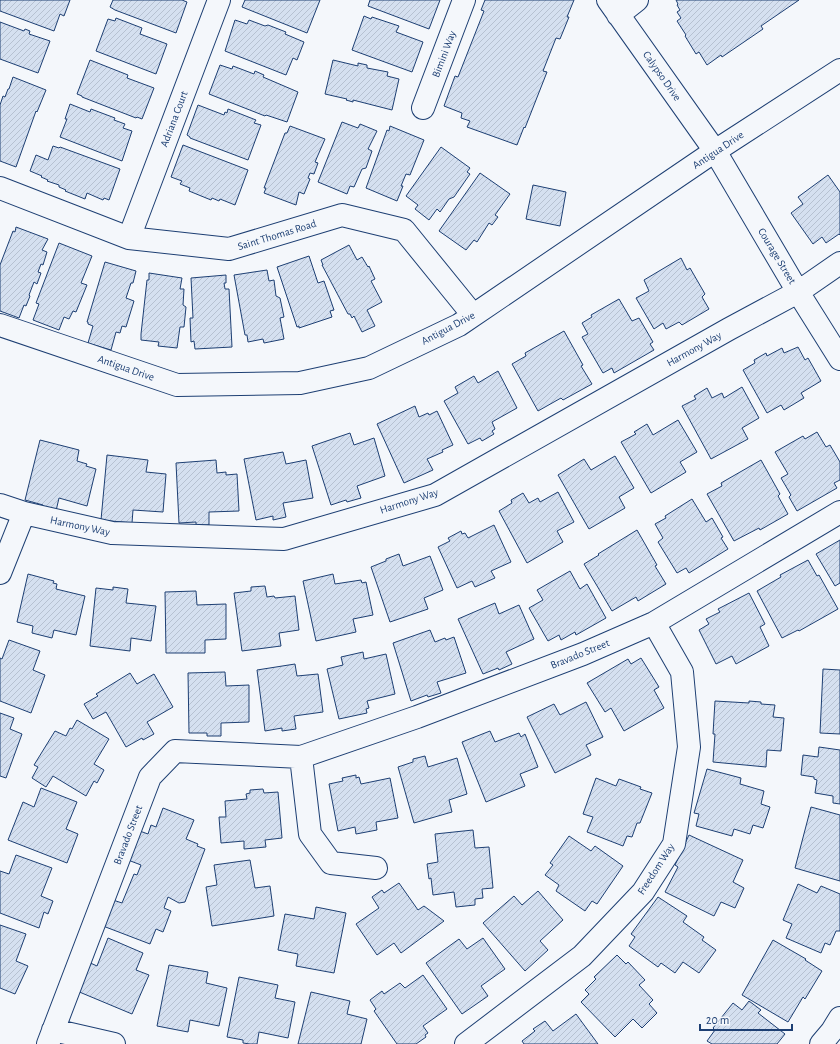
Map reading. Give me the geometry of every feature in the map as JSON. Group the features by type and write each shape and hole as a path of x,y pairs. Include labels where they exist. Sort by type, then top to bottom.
{"street":[{"name":"Adriana Court","path":"129,238 219,0"},
{"name":"Bimini Way","path":"423,108 464,0"},
{"path":"613,7 637,0"},
{"name":"Calypso Drive","path":"613,7 715,151"},
{"name":"Antigua Drive","path":"0,325 177,386 300,383 369,368 459,324 715,151 840,70"},
{"name":"Courage Street","path":"715,151 798,292 840,359"},
{"name":"Saint Thomas Road","path":"0,188 129,238 229,250 342,215 404,230 473,314"},
{"name":"Harmony Way","path":"0,505 24,513 112,533 284,539 435,495 722,333 798,292 840,263"},
{"name":"Bravado Street","path":"50,1037 150,777 175,751 301,757 417,717 576,657 654,623 840,512"},
{"path":"0,573 24,513"},
{"name":"Freedom Way","path":"466,1044 582,956 643,892 674,844 688,747 682,672 654,623"},
{"path":"301,757 310,834 331,863 376,868"},
{"path":"821,1044 832,1031 840,1018"},
{"path":"50,1037 114,1044"}],"building":[{"path":"0,0 70,0 64,16 60,14 54,31 0,11"},
{"path":"113,0 182,0 187,2 176,33 115,10 110,7"},
{"path":"245,0 320,0 307,33 242,7"},
{"path":"370,0 440,0 429,29 368,6"},
{"path":"485,0 574,0 560,39 556,38 543,71 547,72 517,145 467,127 470,121 461,118 462,113 444,106 455,76 458,77 484,11 481,10"},
{"path":"676,0 799,0 761,26 763,29 722,57 721,55 707,65 699,52 696,54 677,21 681,18 677,12 680,10"},
{"path":"364,16 371,19 372,17 399,26 396,32 423,42 412,72 352,50"},
{"path":"116,18 142,28 140,34 167,44 156,74 96,51 108,19 115,21"},
{"path":"235,20 247,24 249,20 265,26 268,25 286,32 285,34 304,42 297,60 293,58 286,75 225,51"},
{"path":"0,22 24,31 25,29 30,31 29,34 50,41 38,73 0,59"},
{"path":"90,60 128,75 127,78 154,88 142,119 136,118 77,94"},
{"path":"333,60 358,66 358,63 367,65 367,68 388,72 387,76 399,79 392,110 353,100 353,102 346,100 347,99 325,94"},
{"path":"220,65 232,69 233,66 254,74 255,71 264,75 263,77 298,92 287,122 266,115 265,116 209,94"},
{"path":"13,77 46,90 37,112 36,111 16,167 0,161 0,105 3,96 5,97 9,89"},
{"path":"70,104 90,112 91,109 115,118 114,120 125,124 123,128 132,131 122,161 60,137 67,119 65,119"},
{"path":"198,105 224,115 225,112 227,113 228,109 256,120 254,123 261,125 248,160 190,138 187,135"},
{"path":"342,122 358,128 360,124 377,131 368,149 372,151 366,168 362,169 354,187 350,186 347,194 318,182"},
{"path":"290,126 325,139 315,162 318,163 314,174 310,173 308,178 310,179 304,194 299,192 296,205 264,193 266,188 264,188 285,133 287,133"},
{"path":"390,126 424,140 410,175 406,174 397,201 366,188 387,130 389,131"},
{"path":"183,145 248,170 235,205 220,199 219,201 212,198 211,200 189,191 190,188 180,184 182,181 171,177"},
{"path":"53,146 60,147 120,169 109,200 104,198 103,200 87,193 85,199 65,191 66,190 59,187 59,185 47,181 48,180 41,177 42,176 30,171 36,155 48,160"},
{"path":"441,147 470,168 467,172 470,174 454,197 449,199 440,212 437,209 429,220 415,209 418,205 406,196"},
{"path":"480,173 510,194 495,215 498,217 492,225 489,223 477,242 474,240 466,250 439,231"},
{"path":"828,175 840,192 840,235 839,234 826,243 822,237 813,244 791,213 803,204 798,197"},
{"path":"533,185 566,192 560,226 526,219"},
{"path":"16,227 48,239 42,250 47,252 43,265 41,264 38,272 41,273 37,284 34,282 26,306 24,305 19,318 0,311 0,265 13,231 15,232"},
{"path":"59,243 92,256 81,283 87,285 76,312 73,311 69,319 64,317 59,330 33,320 39,304 36,303"},
{"path":"349,245 357,260 362,257 368,267 369,266 375,279 371,281 382,302 367,310 375,326 362,332 354,316 352,318 350,314 348,314 322,265 321,260"},
{"path":"309,256 318,283 324,281 334,310 330,311 332,317 299,328 299,326 297,327 277,267"},
{"path":"681,258 687,270 690,268 705,294 702,297 709,309 682,325 679,322 666,329 663,323 654,329 636,298 649,291 644,280"},
{"path":"105,262 136,271 133,283 131,283 126,298 134,301 126,327 122,326 120,333 116,332 111,350 88,343 93,326 87,322"},
{"path":"267,270 269,281 274,280 276,296 280,298 284,317 280,318 284,339 264,343 263,339 248,342 247,335 245,335 234,275"},
{"path":"149,273 182,278 180,289 184,289 183,305 186,307 184,327 180,327 177,348 158,346 159,342 141,340"},
{"path":"226,275 226,283 224,283 225,289 229,289 232,347 195,349 194,341 191,342 190,318 193,318 191,278"},
{"path":"619,299 632,321 639,318 653,342 650,344 654,350 614,373 612,368 603,373 582,337 588,334 582,323 592,317 591,315"},
{"path":"564,331 583,365 581,366 592,384 563,400 561,398 538,411 512,364 526,356 525,353"},
{"path":"798,347 805,360 808,358 821,381 801,393 804,398 784,410 781,405 767,413 743,370 755,363 754,360 766,353 767,356 782,348 784,353"},
{"path":"498,371 517,408 492,422 495,429 492,431 494,434 482,441 480,438 468,444 444,401 458,393 455,387 474,376 478,383"},
{"path":"742,387 759,418 742,428 748,439 711,459 682,406 696,399 694,396 707,388 712,398 722,393 724,398"},
{"path":"415,406 419,417 428,413 429,415 437,411 453,445 442,450 443,452 427,459 433,470 404,483 377,424"},
{"path":"678,420 697,452 680,462 686,472 651,493 621,442 636,434 634,432 647,424 653,435"},
{"path":"817,432 826,447 830,445 840,462 840,480 834,483 837,488 797,511 789,497 791,495 781,478 788,474 775,452 803,436 805,439"},
{"path":"350,433 354,445 374,438 385,476 357,486 361,498 347,502 346,500 331,505 312,446"},
{"path":"40,440 79,450 77,461 96,469 87,506 59,498 56,511 43,507 43,505 25,500"},
{"path":"283,452 286,464 306,460 313,498 283,503 286,517 273,520 273,516 256,520 244,459"},
{"path":"107,455 148,460 146,472 166,474 163,512 133,510 132,523 101,520"},
{"path":"615,456 634,488 619,497 625,508 589,529 558,475 584,459 591,470"},
{"path":"216,460 217,473 226,472 226,475 237,474 239,511 209,512 209,525 196,525 196,522 179,523 176,463"},
{"path":"761,460 780,494 778,496 788,514 760,530 759,528 734,541 707,494 722,486 721,483"},
{"path":"558,492 574,522 557,531 563,542 527,563 499,511 512,503 511,500 523,493 529,503 538,498 540,502"},
{"path":"692,499 706,522 712,518 728,549 689,573 686,568 677,573 658,542 663,538 655,524"},
{"path":"494,525 511,562 491,571 495,578 475,587 472,581 457,588 438,547 450,541 448,538 461,531 462,534 465,533 468,538"},
{"path":"637,530 666,584 638,601 636,597 612,611 584,564"},
{"path":"840,540 840,583 835,586 816,554"},
{"path":"399,554 403,566 430,556 443,590 424,598 428,609 390,622 371,567"},
{"path":"808,560 817,576 819,575 838,609 799,631 798,630 782,638 757,591 781,577 780,575"},
{"path":"570,571 580,589 587,584 606,618 576,635 575,632 561,640 559,635 548,641 529,608 543,600 537,590"},
{"path":"28,574 54,581 53,583 57,584 56,589 85,596 76,635 54,630 52,638 32,633 33,626 17,622"},
{"path":"333,574 335,584 361,580 362,583 366,582 373,615 353,619 356,632 316,641 303,581"},
{"path":"265,586 267,597 274,596 275,598 295,596 299,630 279,633 281,646 242,651 234,593 251,591 251,587"},
{"path":"113,587 128,589 126,603 156,606 151,641 131,638 130,651 90,646 96,588 113,590"},
{"path":"196,591 197,605 226,604 226,639 205,640 205,653 166,653 165,592"},
{"path":"749,593 765,624 760,627 769,646 736,664 732,656 716,664 699,630 709,624 706,619 720,612 718,609"},
{"path":"495,603 499,614 519,605 534,639 506,652 512,664 499,670 498,668 483,674 458,619"},
{"path":"430,630 435,642 445,638 446,640 454,637 466,673 437,682 441,693 428,697 427,695 411,701 393,643"},
{"path":"9,640 40,651 33,670 45,675 31,713 0,701 0,658 2,659"},
{"path":"363,652 364,659 386,654 395,694 367,701 369,708 366,709 367,713 339,719 327,669 343,665 341,657"},
{"path":"641,658 659,687 654,690 664,708 624,731 611,708 605,712 587,683 628,659 631,664"},
{"path":"295,664 297,676 318,674 323,712 294,716 296,729 282,731 282,728 265,731 257,670"},
{"path":"823,669 840,670 840,734 820,733"},
{"path":"225,672 226,686 249,685 249,722 221,723 221,736 207,736 207,733 189,733 188,673"},
{"path":"130,673 137,684 154,674 173,707 147,722 154,734 143,740 142,738 126,747 106,712 93,719 84,704 98,696 96,694"},
{"path":"715,701 749,703 749,701 775,705 773,717 784,718 781,751 767,750 766,767 713,762"},
{"path":"586,702 603,737 586,745 591,755 555,773 527,717 554,704 560,715"},
{"path":"0,713 14,718 10,729 22,734 6,778 0,776"},
{"path":"77,720 109,739 94,764 104,770 97,783 94,781 86,796 53,776 46,787 32,778 38,767 34,765 55,731 66,736 70,728 72,729"},
{"path":"490,731 495,742 519,733 521,737 525,734 538,767 520,774 525,786 486,802 462,742"},
{"path":"819,747 840,750 840,804 833,803 833,796 815,793 817,780 814,779 814,777 801,775 803,755 818,757"},
{"path":"425,756 428,767 457,758 467,794 449,800 452,812 414,823 398,767 413,762 413,759"},
{"path":"707,769 741,778 740,784 764,791 761,804 770,807 763,828 753,825 750,834 734,829 732,836 696,826 699,814 694,813"},
{"path":"356,775 356,778 359,777 361,784 390,778 398,818 376,822 377,830 356,834 355,827 338,831 329,784 343,781 342,778"},
{"path":"596,778 616,786 619,779 641,787 640,789 652,793 640,823 637,823 632,837 627,836 623,846 587,832 593,817 583,814"},
{"path":"41,788 77,802 66,829 78,834 67,863 8,840 23,802 34,807"},
{"path":"263,789 264,793 278,792 282,838 265,840 266,847 244,849 244,841 221,843 219,817 226,817 225,801 247,799 246,794 250,793 250,790"},
{"path":"811,807 840,815 840,881 795,868"},
{"path":"163,808 194,820 186,839 205,849 185,902 179,903 168,897 164,908 171,911 163,932 156,929 150,944 103,926 113,900 122,903 134,874 137,875 141,865 128,860 137,830 148,834 151,825 156,827"},
{"path":"473,830 475,848 489,847 493,888 482,889 483,898 475,899 475,905 456,907 454,892 433,895 431,878 429,879 427,864 438,862 435,834"},
{"path":"689,835 743,860 733,882 744,888 735,908 721,902 714,916 665,892 678,867 675,865"},
{"path":"569,836 591,851 595,846 623,866 597,904 592,901 585,911 556,891 559,885 545,875 553,865 550,863"},
{"path":"16,855 52,868 41,896 53,901 48,914 44,912 39,928 0,913 0,871 9,874"},
{"path":"250,860 255,888 270,886 274,916 212,926 206,887 217,885 214,865"},
{"path":"399,883 418,910 424,906 444,921 401,953 394,943 377,955 356,924 379,908 372,897 382,890 384,893"},
{"path":"798,884 817,893 821,886 840,894 840,931 836,931 830,945 825,943 821,953 786,938 792,924 783,920"},
{"path":"538,891 563,920 540,941 548,950 525,971 483,923 514,896 522,905"},
{"path":"658,897 687,916 683,922 704,937 702,940 716,950 699,973 683,962 675,973 661,963 658,967 629,946 635,937 631,934"},
{"path":"316,907 346,913 334,973 296,966 298,954 278,950 285,914 314,919"},
{"path":"0,925 26,934 16,961 28,966 15,994 0,988"},
{"path":"108,938 143,953 136,970 149,975 132,1014 77,991 86,961 97,966"},
{"path":"483,938 505,969 481,986 488,996 462,1014 426,963 459,939 467,949"},
{"path":"773,940 806,959 805,960 822,971 805,999 803,997 788,1022 742,995"},
{"path":"617,955 626,964 628,962 645,980 639,985 653,1000 649,1004 657,1013 642,1028 633,1019 615,1037 581,1002 589,994 585,990 596,979 594,977"},
{"path":"169,965 208,972 206,983 227,988 219,1026 190,1020 188,1032 157,1026"},
{"path":"423,975 447,1009 423,1026 428,1033 425,1035 426,1037 416,1044 397,1044 374,1011 376,1009 370,1000 382,991 384,994 400,983 405,988"},
{"path":"239,977 278,985 275,998 295,1002 288,1038 259,1032 257,1044 250,1044 243,1043 243,1040 227,1037"},
{"path":"311,992 350,1001 347,1014 367,1019 361,1044 298,1044"},
{"path":"749,1001 761,1010 758,1013 785,1034 777,1044 712,1044 707,1041 715,1030 713,1028 733,1003 742,1010"},
{"path":"576,1014 598,1044 524,1044 522,1041 535,1031 533,1029 545,1021 553,1031"}]}
